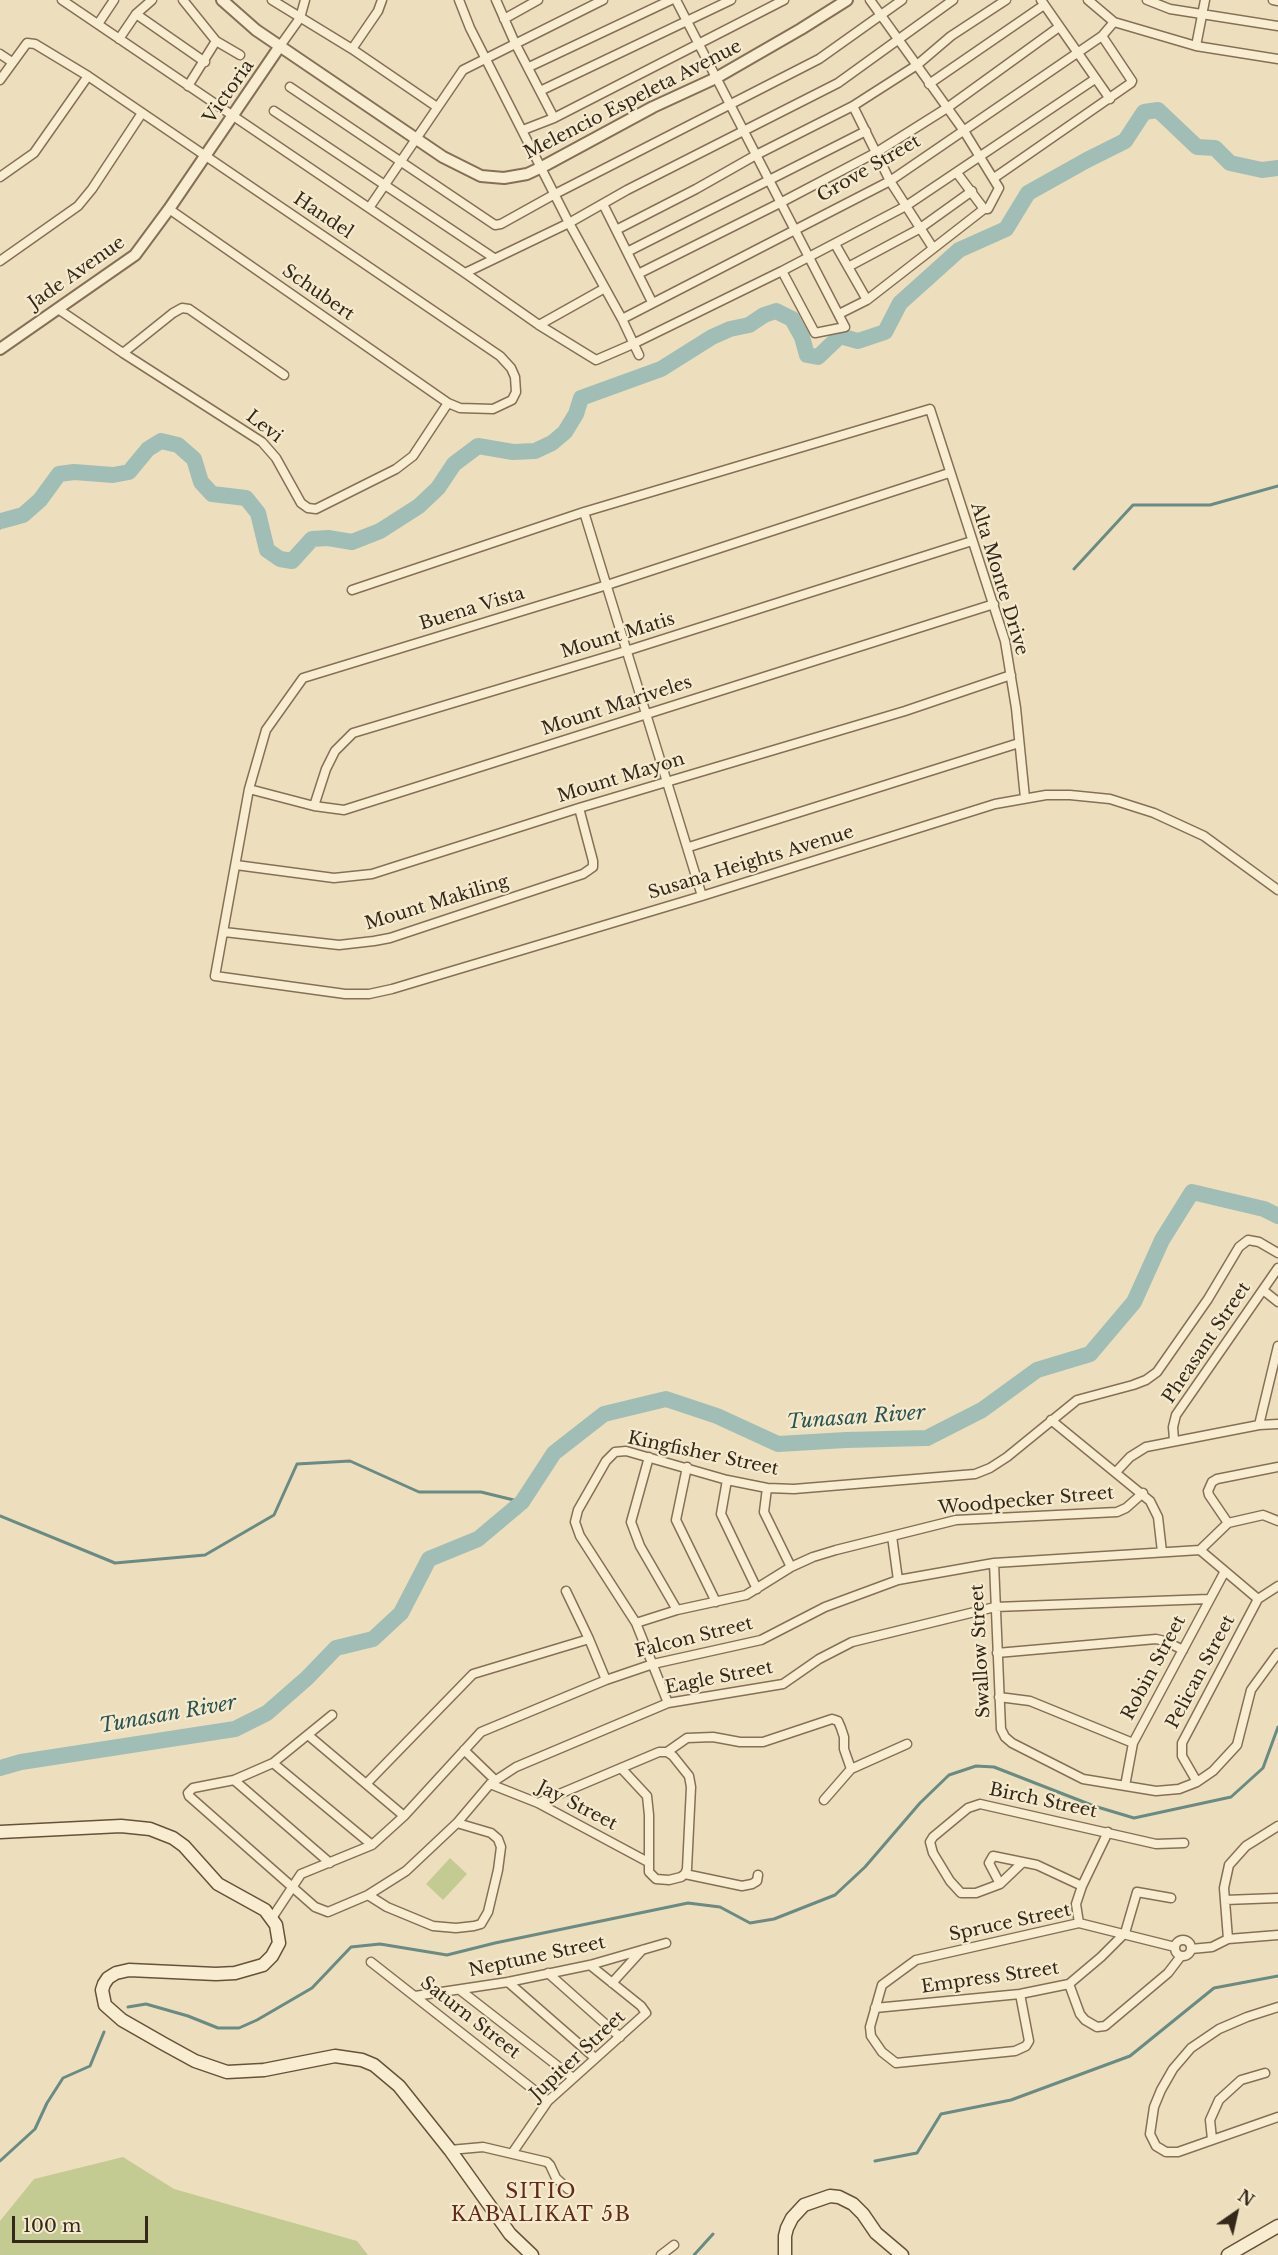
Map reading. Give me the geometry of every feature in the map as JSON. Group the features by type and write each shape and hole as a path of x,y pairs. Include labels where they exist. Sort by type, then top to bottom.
{"main road":[{"path":"0,1832 121,1826 150,1829 173,1838 192,1854 218,1884 257,1904 272,1918 278,1932 279,1944 273,1956 262,1965 245,1971 216,1974 129,1970 108,1978 102,1990 105,2005 122,2020 164,2044 195,2061 227,2072 264,2070 335,2056 362,2060 374,2065 399,2086 450,2150 510,2234 532,2255"},
{"path":"785,2255 785,2236 792,2218 804,2205 830,2196 839,2197 853,2204 876,2233 902,2255"},
{"path":"1228,2255 1278,2226"}],"street":[{"path":"62,0 76,4 119,39 539,325 596,360 809,258 906,206 1095,79"},
{"path":"98,24 114,0"},
{"path":"119,39 136,14 152,0"},
{"path":"183,0 216,41 240,55"},
{"name":"Melencio Espeleta Avenue","path":"222,0 244,21 459,166 481,176 504,178 514,177 542,167 653,107 716,78 847,0"},
{"path":"280,46 300,18 305,0"},
{"path":"352,49 378,11 382,0"},
{"path":"459,0 470,28 569,222 622,319 639,356"},
{"path":"496,0 515,43 554,118"},
{"path":"504,19 538,0"},
{"path":"369,208 383,184 463,70 603,0"},
{"path":"529,67 674,0 845,327 815,333 782,271"},
{"path":"540,91 731,0"},
{"path":"523,130 554,118 784,0"},
{"path":"839,314 867,300 984,209 989,208 999,188 964,131 870,0"},
{"path":"290,87 495,225 501,224 728,104 819,59 902,0"},
{"path":"465,273 569,222 838,82 953,0"},
{"path":"616,230 853,106 917,65 951,36 1006,0"},
{"path":"1088,0 1114,22 1196,46 1278,59"},
{"path":"1148,0 1170,9 1278,26"},
{"path":"1196,46 1205,0"},
{"path":"1273,0 1278,1"},
{"path":"278,2 437,107"},
{"path":"929,84 1042,2 1110,99"},
{"path":"136,14 205,62"},
{"name":"Grove Street","path":"622,319 890,181 1102,36 1114,22"},
{"path":"638,274 877,152 947,108 1059,27"},
{"path":"994,178 1130,85 1132,81 1102,36"},
{"path":"188,86 216,41"},
{"name":"Handel","path":"12,62 27,43 35,44 88,76 496,353 511,368 516,392 512,400 504,406 493,410 460,408 448,403"},
{"name":"Victoria","path":"205,156 280,46"},
{"path":"0,54 12,62 0,80"},
{"path":"0,177 33,153 88,76"},
{"path":"853,106 890,181 933,248"},
{"path":"274,111 494,258"},
{"path":"0,261 78,206 92,189 142,113"},
{"path":"627,252 866,131"},
{"name":"Jade Avenue","path":"0,349 135,255 205,156"},
{"path":"957,173 984,209"},
{"path":"848,267 919,229 972,191"},
{"path":"603,204 652,302"},
{"name":"Schubert","path":"169,209 448,403"},
{"path":"835,244 867,300"},
{"path":"539,325 605,288"},
{"name":"Levi","path":"58,309 262,442 276,458 301,503 308,508 316,509 396,469 413,456 448,403"},
{"path":"123,353 173,313 189,309 284,375"},
{"name":"Alta Monte Drive","path":"584,512 930,409 1005,641 1025,798"},
{"name":"Buena Vista","path":"215,976 249,789 266,730 303,678 607,585 949,473"},
{"path":"352,590 584,512 702,896"},
{"name":"Mount Matis","path":"315,806 330,760 353,734 626,651 972,541"},
{"name":"Mount Mariveles","path":"249,789 315,806 344,810 994,604"},
{"name":"Mount Mayon","path":"236,865 334,878 362,877 667,781 887,717 1011,675"},
{"path":"688,847 1019,743"},
{"name":"Susana Heights Avenue","path":"215,976 345,994 369,994 392,989 702,896 995,804 1025,798 1070,795 1110,799 1154,813 1204,836 1278,890"},
{"name":"Mount Makiling","path":"224,932 339,945 374,941 390,938 583,874 593,867 593,861 579,808"},
{"name":"Kingfisher Street","path":"668,1703 636,1623 580,1536 575,1522 578,1509 610,1456 615,1452 626,1451 727,1480 767,1488 794,1489 975,1474 1007,1457 1077,1400 1133,1385 1157,1372 1208,1299 1239,1247 1248,1240 1259,1242 1278,1253"},
{"name":"Pheasant Street","path":"1174,1440 1173,1427 1176,1415 1278,1268"},
{"path":"1263,1290 1278,1302"},
{"path":"1259,1425 1278,1346"},
{"path":"1051,1420 1143,1493 1155,1508 1162,1552"},
{"path":"1116,1472 1138,1451 1174,1440 1259,1425 1278,1424"},
{"path":"649,1457 632,1522 640,1546 677,1610"},
{"path":"687,1467 676,1520 716,1602"},
{"path":"1228,1523 1209,1495 1210,1486 1216,1479 1277,1468"},
{"path":"727,1480 721,1514 757,1589"},
{"path":"767,1488 764,1512 791,1567"},
{"name":"Woodpecker Street","path":"636,1623 677,1610 740,1597 791,1567 813,1557 892,1536 956,1520 1114,1512 1126,1508 1143,1493"},
{"path":"1258,1599 1200,1550 1228,1523 1263,1515 1278,1521"},
{"path":"892,1536 898,1580"},
{"name":"Falcon Street","path":"272,1918 301,1874 372,1845 404,1816 481,1732 606,1680 653,1664 760,1640 825,1607 898,1580 994,1563 1200,1550"},
{"name":"Swallow Street","path":"994,1563 1001,1729 1005,1737 1022,1749 1083,1779 1125,1786"},
{"name":"Robin Street","path":"1125,1786 1133,1743 1225,1571"},
{"name":"Pelican Street","path":"1197,1782 1182,1756 1182,1743 1258,1599 1278,1586"},
{"path":"566,1591 606,1680"},
{"name":"Eagle Street","path":"292,1886 323,1912 332,1911 368,1894 406,1871 457,1822 492,1782 516,1767 668,1703 783,1684 819,1659 852,1642 995,1607 1209,1599"},
{"path":"366,1784 473,1674 589,1639"},
{"path":"997,1653 1156,1639 1183,1650"},
{"path":"1125,1786 1168,1791 1189,1786 1225,1760 1237,1745 1251,1690 1278,1653"},
{"path":"999,1697 1030,1701 1133,1743"},
{"path":"292,1886 189,1796 190,1790 234,1780 273,1763 332,1715"},
{"path":"666,1752 687,1738 713,1737 740,1742 763,1742 832,1719 838,1721 841,1728 844,1749 851,1769"},
{"path":"308,1735 404,1816"},
{"path":"824,1800 851,1769 907,1744"},
{"path":"464,1750 492,1782"},
{"path":"538,1803 659,1752 666,1752 673,1756 691,1781 685,1874 742,1886 757,1881 758,1875"},
{"path":"273,1763 372,1845"},
{"path":"621,1768 647,1796 648,1862"},
{"path":"234,1780 330,1863"},
{"name":"Jay Street","path":"492,1782 538,1803 648,1862 649,1872 656,1879 669,1880 685,1874"},
{"name":"Birch Street","path":"1022,1863 1000,1884 976,1893 961,1893 950,1881 930,1847 933,1837 974,1805 980,1804 1156,1844 1184,1843"},
{"path":"368,1894 387,1907 433,1926 456,1928 481,1924 488,1912 501,1847 498,1839 491,1833 457,1822"},
{"path":"1228,1939 1225,1876 1236,1855 1246,1845 1278,1826"},
{"path":"1079,1923 1076,1904 1082,1886 1108,1832"},
{"path":"1000,1884 992,1870 990,1859 998,1856 1037,1865 1082,1886"},
{"path":"1125,1933 1137,1892 1171,1898"},
{"path":"1225,1900 1278,1898"},
{"name":"Spruce Street","path":"1020,1994 1029,2035 1026,2046 1021,2049 896,2063 882,2052 871,2036 870,2027 880,1988 884,1982 916,1960 1079,1923 1175,1947"},
{"name":"Empress Street","path":"875,2008 1020,1994 1069,1984 1125,1933"},
{"path":"1191,1949 1212,1947 1228,1939 1278,1935"},
{"path":"1069,1984 1080,2014 1085,2020 1097,2027 1104,2026 1168,1973 1181,1956 1188,1955 1191,1949 1186,1941 1179,1942 1175,1947 1181,1956"},
{"name":"Neptune Street","path":"414,1995 508,1982 590,1965 666,1943"},
{"path":"590,1965 612,1983 643,1949"},
{"name":"Saturn Street","path":"371,1962 548,2101"},
{"path":"548,1973 620,2037"},
{"path":"508,1982 595,2058"},
{"name":"Jupiter Street","path":"513,2152 548,2101 646,2013 642,2006 612,1983"},
{"path":"460,1990 573,2078"},
{"path":"1278,2007 1247,2016 1219,2029 1191,2048 1173,2069 1161,2091 1154,2107 1150,2134 1156,2146 1166,2152 1178,2152 1278,2117"},
{"path":"1212,2139 1210,2121 1219,2100 1241,2080 1265,2073"},
{"path":"450,2150 483,2147 513,2152 549,2163 556,2178 568,2189"},
{"path":"661,2255 674,2245"}],"green space":[{"path":"450,1858 467,1874 443,1900 426,1884"},
{"path":"123,2157 174,2189 357,2241 368,2255 0,2255 0,2221 34,2179"}],"waterway":[{"path":"1,521 23,515 40,500 59,474 74,472 113,475 129,472 148,449 161,441 178,445 194,459 201,482 212,494 246,498 258,513 267,550 280,559 292,561 312,539 328,538 352,542 380,531 419,506 438,488 454,464 478,446 513,452 535,451 552,443 565,432 576,414 581,398 661,369 712,337 730,329 749,325 764,315 776,311 792,319 802,337 807,355 818,357 840,336 858,341 885,332 900,303 959,250 1006,229 1028,193 1125,141 1144,112 1158,110 1197,147 1215,148 1230,163 1262,170 1278,168"},
{"path":"1074,569 1133,505 1210,505 1278,486"},
{"path":"0,521 0,528"},
{"name":"Tunasan River","path":"0,1768 21,1762 235,1729 267,1713 307,1678 336,1648 373,1639 401,1613 429,1559 478,1539 522,1502 554,1453 604,1414 666,1399 717,1416 778,1444 927,1438 982,1410 1037,1370 1090,1354 1134,1302 1162,1240 1192,1192 1264,1209 1278,1216"},
{"path":"0,1516 115,1563 205,1555 274,1515 297,1464 350,1461 419,1492 481,1492 522,1502"},
{"path":"128,2007 146,2004 188,2016 218,2028 239,2028 312,1988 351,1947 380,1944 447,1955 688,1903 720,1907 750,1923 774,1919 835,1895 865,1867 920,1803 949,1775 976,1766 994,1767 1094,1806 1134,1818 1231,1797 1263,1768 1278,1727"},
{"path":"875,2161 917,2153 941,2114 1011,2100 1130,2056 1214,1988 1278,1976"},
{"path":"0,2161 35,2129 47,2103 63,2078 90,2066 104,2032"},
{"path":"694,2255 713,2234"}],"district":[{"name":"SITIO KABALIKAT 5B","path":"541,2204"}]}
